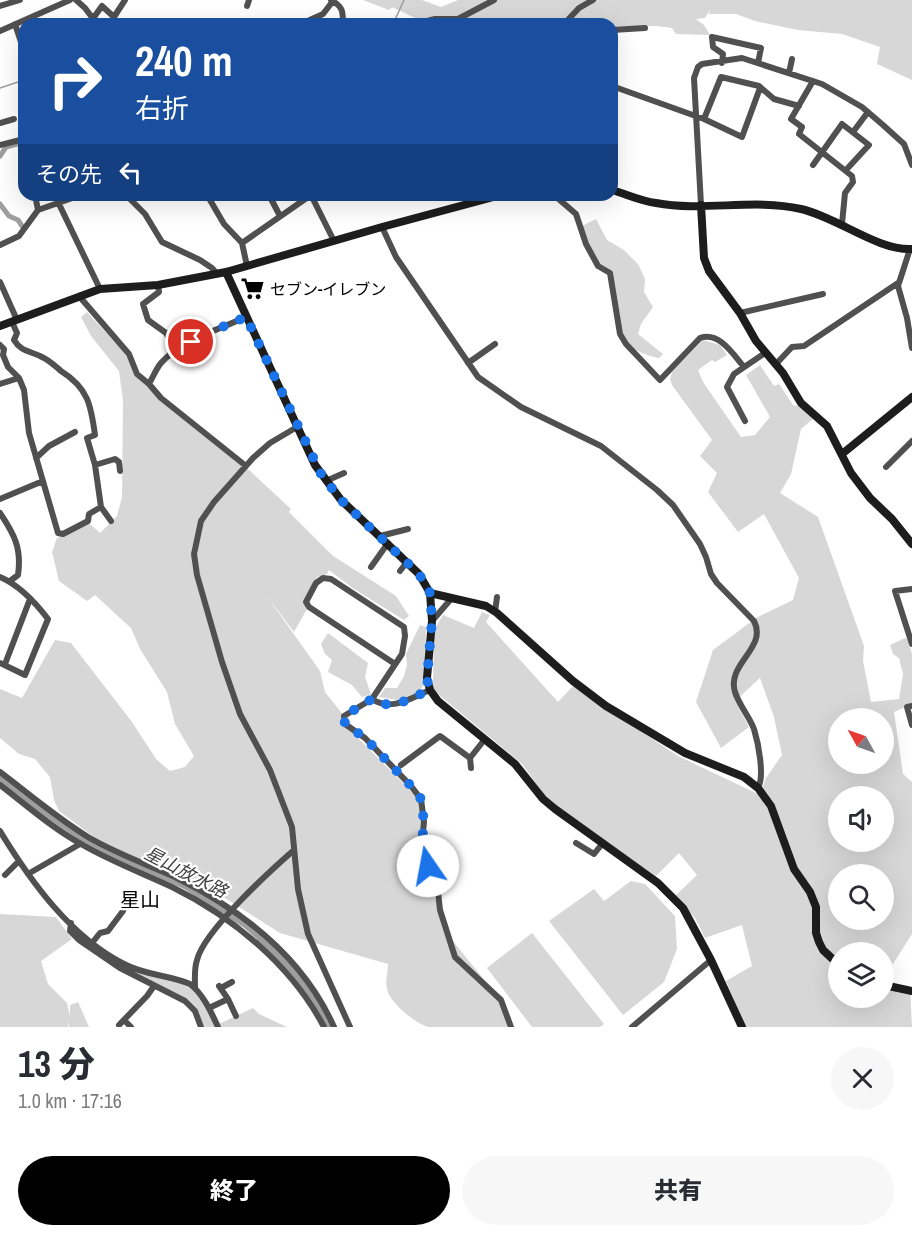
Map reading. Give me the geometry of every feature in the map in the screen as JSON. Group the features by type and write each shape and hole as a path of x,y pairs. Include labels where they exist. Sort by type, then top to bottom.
{"street":[{"path":"0,6 20,0"},
{"path":"29,18 70,0"},
{"path":"76,0 91,18"},
{"path":"96,18 102,6 114,17 125,0"},
{"path":"314,18 323,14 332,0 340,4 343,9 343,18"},
{"path":"460,18 494,0"},
{"path":"570,18 579,8 593,0"},
{"path":"0,31 18,23"},
{"path":"15,24 18,33"},
{"path":"618,30 645,28"},
{"path":"722,63 723,54 713,47 712,37 761,48 758,63"},
{"path":"912,165 903,144 868,112 826,86 742,58 722,63 702,64 696,70 695,117 698,130 704,258 709,271 801,403 827,426 851,473 870,498 892,519 912,544"},
{"path":"789,73 792,59"},
{"path":"704,119 721,77 760,88 774,99 799,106"},
{"path":"813,81 791,119 802,127 799,134 852,176 853,182 845,193 842,224"},
{"path":"618,88 704,119 742,137 760,88"},
{"path":"853,132 868,112"},
{"path":"0,123 14,119"},
{"path":"813,165 842,124 869,146 846,170"},
{"path":"1,143 18,139"},
{"path":"618,192 656,203 776,205 813,212 911,255 898,283 804,346 792,347 776,364"},
{"path":"36,201 38,210"},
{"path":"132,201 145,214 162,242 222,273 246,317 315,465 341,500 423,578 430,593 432,621 427,678 429,690 438,701 521,769 539,794 555,809 674,898 691,920 742,1027"},
{"path":"211,201 224,224 242,243 247,267"},
{"path":"272,201 280,216"},
{"path":"242,243 302,201"},
{"path":"314,201 334,241"},
{"path":"0,326 100,289 158,285 222,273 479,201"},
{"path":"561,201 576,214 586,244 598,266 610,273 620,334 626,344 660,380 700,338 705,336 719,339 744,367"},
{"path":"0,245 19,236 38,210 58,202 100,289"},
{"path":"382,227 396,256 478,377 489,387 521,407 601,446 657,490 673,505 700,544 711,574 717,583 754,621 757,627 756,640 736,671 734,691 754,730 762,774 758,788"},
{"path":"0,282 15,321 17,333 14,340 18,346 42,357 70,375 78,382 87,397 92,411 95,435 87,438 95,465 100,507 111,521"},
{"path":"898,283 912,348"},
{"path":"158,285 159,292 143,304 148,320 166,333 176,351"},
{"path":"740,313 823,294"},
{"path":"79,296 129,354 137,374 161,398 246,466"},
{"path":"148,384 162,363 176,351 206,334 246,317"},
{"path":"468,363 495,344"},
{"path":"0,345 4,349 2,356 8,367 19,378 24,390 29,433 58,533 63,534 88,521 89,513 100,507"},
{"path":"745,421 727,387 734,374 765,353"},
{"path":"0,384 19,378"},
{"path":"842,454 912,397"},
{"path":"297,427 270,443 214,502 201,520 194,554 196,575 240,714 273,780 292,827 298,889 308,934 350,1027"},
{"path":"36,458 49,446 75,432"},
{"path":"886,467 912,441"},
{"path":"95,465 115,459 119,462 120,471"},
{"path":"326,481 344,473"},
{"path":"0,499 43,481"},
{"path":"0,513 16,537 20,563 18,575 10,581"},
{"path":"380,536 408,529"},
{"path":"371,567 387,543"},
{"path":"400,571 407,562"},
{"path":"0,577 10,581 30,599 48,619 25,675 2,663 30,599"},
{"path":"395,664 309,608 306,602 316,583 323,578 331,579 402,624 405,636 402,654 372,699 344,716 345,724 365,738 421,799 424,822 421,853 437,883 440,910 455,957 501,1000 510,1027"},
{"path":"912,589 895,591 912,644"},
{"path":"430,593 486,606 573,681 606,706 685,753 744,777 758,788 771,806 794,869 810,892 816,906 816,933 823,950 828,955"},
{"path":"495,612 497,597"},
{"path":"432,621 451,599"},
{"path":"372,699 380,704 392,705 429,690"},
{"path":"912,706 907,707 912,725"},
{"path":"401,765 440,736 470,758"},
{"path":"471,768 470,758 485,739"},
{"path":"0,772 89,837 177,878 233,909 270,937 321,1002 334,1027"},
{"path":"0,785 80,844 194,898 249,937 293,981 309,1001 324,1027"},
{"path":"0,831 28,874 70,923 92,943 126,965 186,982 195,987 218,1027"},
{"path":"576,843 594,854 602,844"},
{"path":"28,874 80,844"},
{"path":"195,987 196,961 224,919 294,850"},
{"path":"4,875 19,861"},
{"path":"92,943 100,933 108,931 123,911"},
{"path":"70,923 70,931 79,940 120,968 184,1001 195,1011 201,1027"},
{"path":"632,1027 711,960"},
{"path":"232,982 220,987 236,1016"},
{"path":"131,1027 121,1023 154,986"},
{"path":"894,987 912,991"},
{"path":"209,1008 228,999"}],"shaded area":[{"path":"363,0 422,0 441,7 458,0 912,0 912,80 877,64 880,47 842,34 798,30 755,21 736,14 709,14 710,10 705,18 696,19 704,25 710,35 676,34 672,28 656,26 618,27 618,18 415,18 392,7 389,10"},
{"path":"596,219 607,240 624,250 638,264 645,279 644,292 653,307 641,324 638,334 663,354 659,358 631,347 625,342 617,318 610,273 598,266 580,227"},
{"path":"87,312 123,351 142,381 235,457 291,509 289,512 333,556 396,596 409,616 404,620 354,589 329,570 327,574 317,577 306,605 307,609 294,632 266,595 320,671 325,692 344,716 344,724 419,799 423,816 419,853 448,935 503,1003 510,1027 428,1027 423,1025 410,1017 392,1000 386,983 388,964 280,933 198,881 124,854 94,837 59,811 54,800 50,777 35,759 19,754 0,738 0,689 22,698 55,640 71,643 132,722 156,759 170,771 185,767 194,756 175,724 167,692 140,649 131,628 95,595 87,601 59,581 52,552 57,538 89,523 100,533 117,516 122,497 123,401 119,371 91,336 81,317"},
{"path":"703,340 720,345 727,355 715,362 712,360 698,370 703,382 741,437 755,435 770,417 746,375 760,365 774,386 779,384 793,405 802,407 814,418 801,429 791,474 780,493 818,517 864,646 863,661 871,702 899,699 903,674 899,658 893,654 890,645 905,638 908,640 912,654 912,704 894,712 903,774 912,782 912,934 894,962 894,942 828,942 828,1008 894,1008 894,984 910,986 912,1027 745,1027 726,981 752,966 742,925 705,938 695,918 675,896 697,875 679,853 656,876 571,819 545,796 522,764 433,690 434,630 443,615 474,628 482,612 490,615 486,622 558,702 573,686 678,756 760,795 766,778 782,755 774,717 760,678 735,701 749,727 721,748 696,702 713,650 756,618 793,600 799,578 764,514 738,532 708,492 717,473 700,456 712,440 670,379 672,372"},
{"path":"420,625 426,627 425,683 419,692 397,700 379,697 385,688 397,688 404,676 407,665 406,654"},
{"path":"328,633 368,663 365,677 371,694 362,697 352,685 328,672 332,660 325,654 321,644"},
{"path":"0,774 87,838 177,880 237,914 273,945 265,946 243,927 184,889 89,847 0,785"},
{"path":"631,881 645,884 675,916 677,949 664,982 623,1015 549,921 594,889 604,901"},
{"path":"0,914 56,917 72,939 41,961 48,984 67,1003 70,1016 70,1005 78,1002 89,1027 69,1027 69,1021 68,1027 0,1027"},
{"path":"532,933 604,1024 600,1027 532,1027 487,968"},
{"path":"132,967 197,989 219,1024 253,1008 259,1014 287,1027 199,1027 190,1008 181,999 127,971"}],"waterway":[{"path":"396,18 404,0"},
{"path":"0,88 18,82"},
{"path":"0,156 6,147 18,144"},
{"path":"0,204 9,216 18,220 22,226"},
{"name":"星山放水路","path":"261,939 306,988 331,1027"}],"place":[{"name":"セブン-イレブン","path":"252,289"}],"district":[{"name":"星山","path":"140,899"}],"route":[{"path":"191,342 246,317 321,474 341,500 423,578 430,593 432,621 427,678 429,690 392,705 380,704 372,699 344,716 345,724 365,738 421,799 424,822 421,853 428,866"}]}
